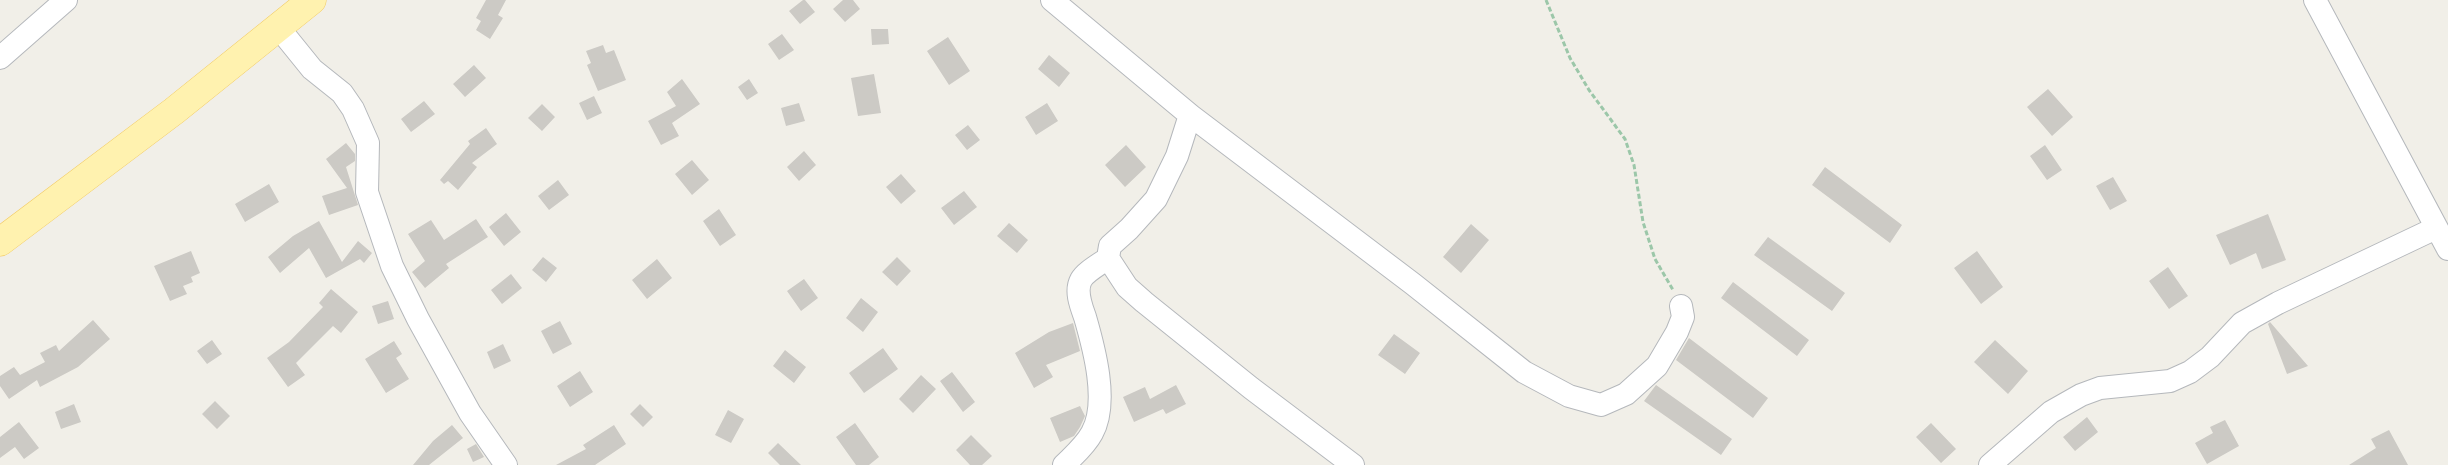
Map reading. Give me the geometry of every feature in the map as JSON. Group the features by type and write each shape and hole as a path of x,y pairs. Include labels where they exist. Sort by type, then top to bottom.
{"main road":[{"path":"0,242 174,111 312,0"}],"street":[{"path":"0,58 66,0"},
{"path":"1052,0 1190,115 1414,284 1524,372 1570,396 1601,405 1626,394 1657,366 1683,318 1681,306"},
{"path":"2315,0 2448,249"},
{"path":"278,28 312,69 342,94 353,109 368,143 367,192 392,266 470,413 506,465"},
{"path":"1190,115 1177,156 1156,199 1130,229 1110,246 1108,258 1127,287 1144,302 1251,388 1353,465"},
{"path":"1990,465 2051,412 2081,395 2100,388 2170,380 2190,372 2210,357 2242,323 2436,228"},
{"path":"1064,465 1079,451 1092,432 1098,412 1098,365 1079,299 1079,287 1081,278 1108,258"}],"path":[{"path":"1546,0 1579,74 1604,113 1625,139 1636,172 1643,222 1655,259 1681,306"}],"building":[{"path":"486,0 506,0 498,15 503,18 490,39 476,30 481,21 476,18"},
{"path":"803,0 815,12 800,24 789,11"},
{"path":"843,0 853,0 860,9 845,22 833,9"},
{"path":"871,29 888,29 889,44 872,45"},
{"path":"782,34 794,50 779,60 768,44"},
{"path":"948,37 970,71 949,85 927,51"},
{"path":"603,45 606,53 614,50 626,80 598,91 587,65 591,63 586,51"},
{"path":"1049,55 1070,73 1059,87 1038,69"},
{"path":"474,65 486,78 465,97 453,84"},
{"path":"874,74 881,113 858,116 851,78"},
{"path":"682,79 700,104 672,123 679,136 661,145 648,121 676,106 667,92"},
{"path":"749,79 758,93 747,100 738,87"},
{"path":"2048,89 2073,117 2052,136 2027,107"},
{"path":"594,96 602,113 587,120 579,103"},
{"path":"424,101 435,114 411,132 401,119"},
{"path":"799,103 805,121 786,126 781,108"},
{"path":"1047,103 1058,121 1036,135 1025,117"},
{"path":"542,104 555,117 542,131 528,118"},
{"path":"968,125 980,140 967,150 955,135"},
{"path":"486,128 497,144 472,163 477,167 458,190 448,181 444,184 440,180 470,144 468,141"},
{"path":"346,143 355,154 355,161 346,167 358,205 329,215 322,196 347,188 326,159"},
{"path":"1126,145 1146,167 1125,187 1105,165"},
{"path":"2045,145 2062,170 2047,180 2030,156"},
{"path":"804,151 816,165 799,181 787,167"},
{"path":"692,160 709,180 692,195 675,174"},
{"path":"1825,167 1902,225 1890,243 1812,185"},
{"path":"901,174 916,191 901,204 886,187"},
{"path":"2113,177 2127,201 2110,210 2096,186"},
{"path":"558,180 569,195 549,210 538,196"},
{"path":"269,184 279,202 245,222 235,204"},
{"path":"964,191 977,207 954,225 941,208"},
{"path":"719,209 736,235 720,246 703,221"},
{"path":"506,213 521,232 504,246 489,227"},
{"path":"2268,214 2286,260 2262,269 2256,253 2230,265 2216,235"},
{"path":"476,219 488,237 446,264 449,268 425,288 412,272 425,261 408,234 431,220 444,240"},
{"path":"319,221 342,262 358,241 372,253 364,263 360,259 326,278 309,248 280,273 268,257 293,236"},
{"path":"1009,223 1028,240 1017,253 997,236"},
{"path":"1471,224 1489,240 1461,273 1443,257"},
{"path":"1768,237 1845,293 1832,311 1754,255"},
{"path":"191,251 200,273 191,277 193,282 183,286 187,294 170,301 154,266"},
{"path":"1977,251 2003,287 1981,304 1954,268"},
{"path":"543,257 557,268 546,282 532,270"},
{"path":"897,257 911,271 897,286 882,272"},
{"path":"657,259 672,278 647,299 632,280"},
{"path":"2168,267 2188,296 2169,309 2149,281"},
{"path":"511,274 522,288 502,304 491,290"},
{"path":"804,279 818,298 801,311 787,291"},
{"path":"1733,282 1809,340 1797,356 1721,298"},
{"path":"331,289 358,312 341,333 333,326 296,363 305,375 288,387 267,358 289,342 323,307 319,303"},
{"path":"861,298 878,312 863,332 846,318"},
{"path":"388,301 394,319 378,324 372,306"},
{"path":"93,320 110,339 78,367 40,387 37,380 9,399 0,386 0,376 14,367 20,375 45,362 40,353 56,345 59,351"},
{"path":"560,321 572,344 553,354 541,331"},
{"path":"2270,322 2308,366 2287,374 2268,324"},
{"path":"1073,323 1080,351 1046,365 1053,377 1034,388 1015,353 1049,332"},
{"path":"1394,334 1420,353 1405,374 1378,355"},
{"path":"1689,338 1768,398 1753,418 1676,360"},
{"path":"212,340 222,354 207,364 197,351"},
{"path":"1995,340 2028,371 2008,394 1974,362"},
{"path":"394,341 402,354 396,358 409,379 386,393 365,359"},
{"path":"503,344 511,361 494,369 487,352"},
{"path":"883,348 898,369 864,393 849,373"},
{"path":"785,350 806,367 794,383 773,366"},
{"path":"580,371 593,392 570,407 557,386"},
{"path":"952,372 975,402 963,412 940,381"},
{"path":"921,375 936,389 913,413 899,399"},
{"path":"1176,385 1186,404 1166,414 1163,409 1134,422 1123,397 1145,387 1150,399"},
{"path":"1656,385 1732,439 1721,455 1644,401"},
{"path":"215,401 230,416 217,429 202,414"},
{"path":"74,404 81,422 61,429 55,412"},
{"path":"640,404 653,417 643,427 630,414"},
{"path":"1080,406 1085,416 1080,427 1074,436 1060,442 1050,418"},
{"path":"728,410 744,419 731,443 715,435"},
{"path":"2087,417 2098,432 2075,451 2063,437"},
{"path":"2225,420 2239,446 2207,464 2195,443 2213,433 2210,427"},
{"path":"19,422 39,448 24,459 15,447 0,458 0,437"},
{"path":"855,423 879,457 869,465 856,465 836,437"},
{"path":"1931,423 1956,449 1941,463 1916,437"},
{"path":"452,425 463,438 429,465 413,465 433,441"},
{"path":"614,425 626,444 595,465 556,465 586,449 583,445"},
{"path":"2389,430 2408,465 2349,465 2376,448 2371,439"},
{"path":"971,435 992,456 982,465 970,465 956,450"},
{"path":"778,443 801,465 780,465 768,453"},
{"path":"476,444 484,457 473,462 467,449"}]}
